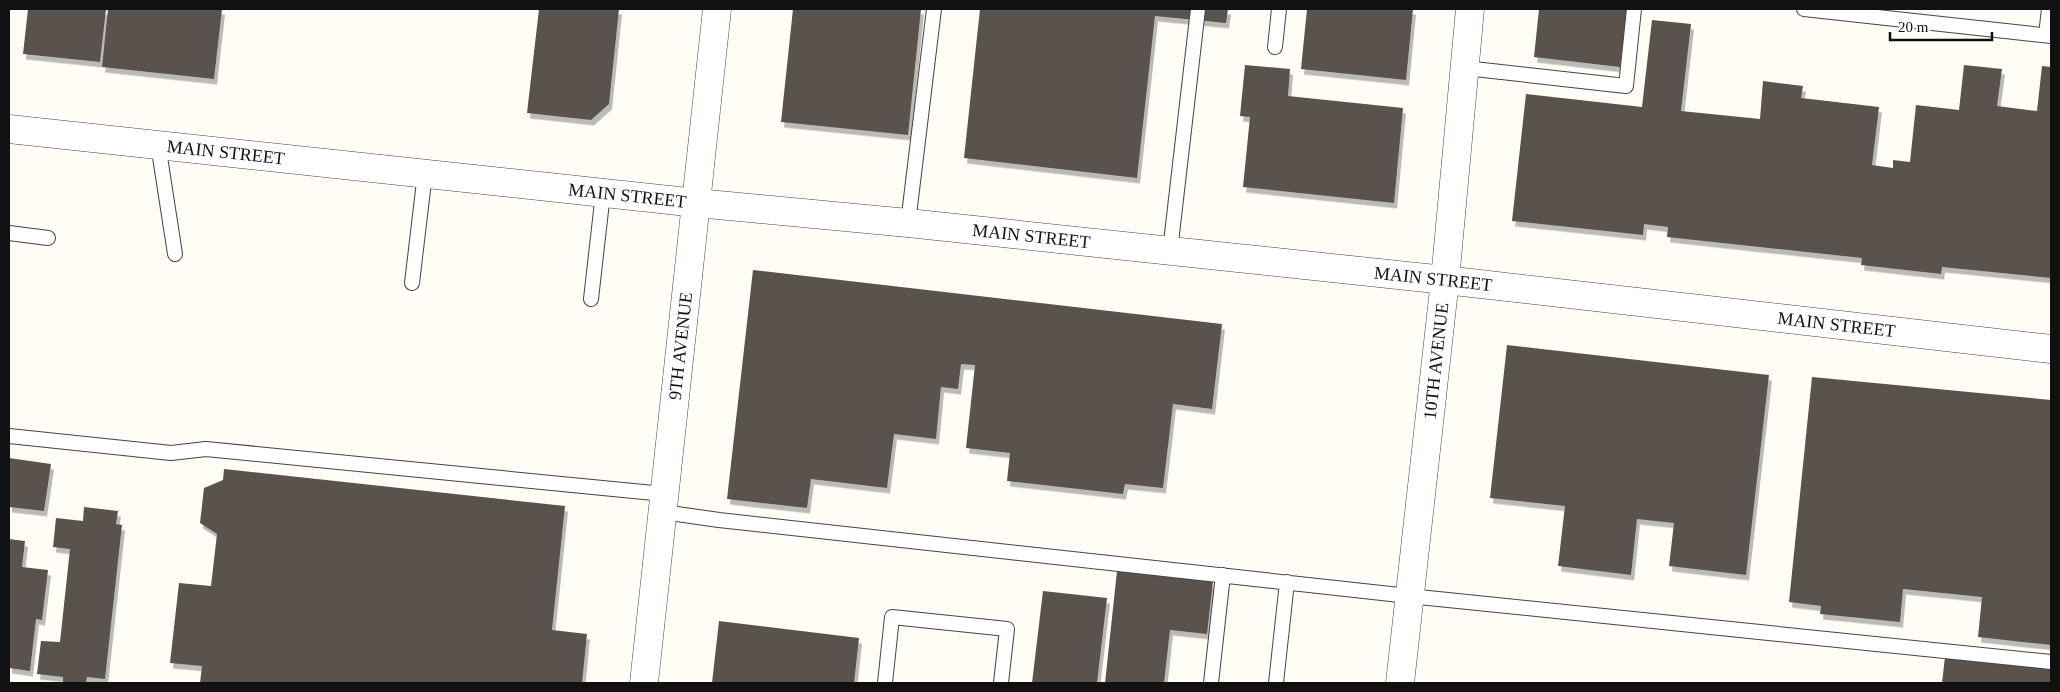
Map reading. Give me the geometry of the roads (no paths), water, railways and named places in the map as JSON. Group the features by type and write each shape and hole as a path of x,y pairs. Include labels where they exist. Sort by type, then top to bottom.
{"street":[{"name":"9TH AVENUE","path":"644,683 717,9"},
{"name":"10TH AVENUE","path":"1400,683 1444,280 1470,9"},
{"name":"MAIN STREET","path":"9,128 697,203 908,223 1444,280 2051,349"}],"lane":[{"path":"908,223 934,9"},
{"path":"1170,251 1198,9"},
{"path":"1275,47 1279,9"},
{"path":"1465,68 1626,86 1634,9"},
{"path":"1804,9 1839,11 2048,36 2049,9"},
{"path":"158,144 175,254"},
{"path":"412,283 425,173"},
{"path":"591,299 603,193"},
{"path":"9,233 48,238"},
{"path":"9,436 171,453 206,449 664,503 738,522 1409,596 2051,662"},
{"path":"1211,683 1223,575"},
{"path":"1276,683 1287,582"},
{"path":"885,683 892,617 1007,629 1001,683"}]}
